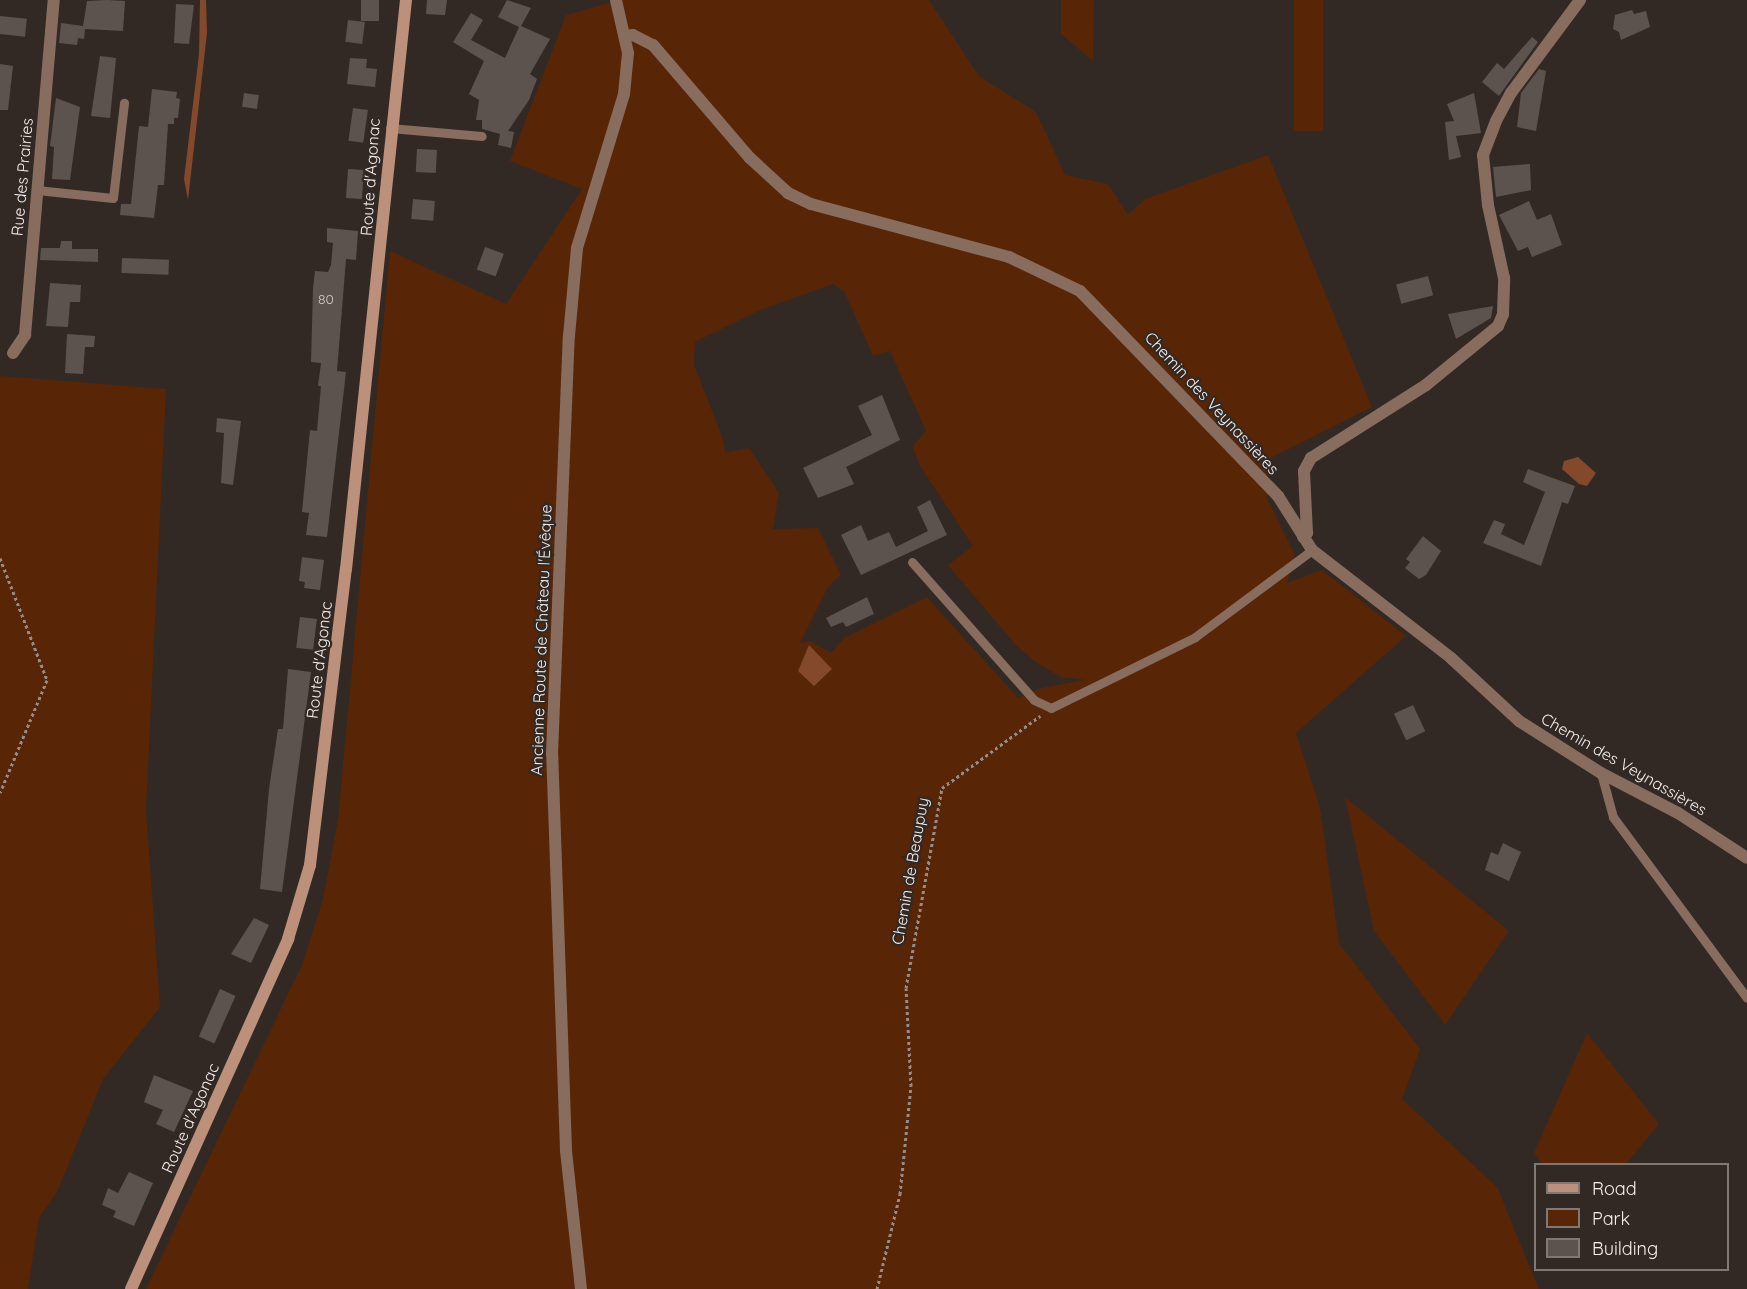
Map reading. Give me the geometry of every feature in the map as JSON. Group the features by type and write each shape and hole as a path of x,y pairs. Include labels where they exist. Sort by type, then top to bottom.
{"main road":[{"name":"Route d'Agonac","path":"131,1289 288,939 306,885 346,569 390,128 406,0"}],"street":[{"name":"Rue des Prairies","path":"13,353 25,335 54,0"},
{"name":"Ancienne Route de Château l'Évêque","path":"581,1289 566,1150 552,766 568,336 577,248 624,94 628,53 626,36 616,0"},
{"path":"1303,537 1307,533 1304,471 1311,458 1426,385 1498,326 1503,314 1504,278 1488,205 1484,155 1496,121 1511,93 1580,0"},
{"name":"Chemin des Veynassières","path":"626,36 633,35 653,45 750,158 788,193 811,204 1009,257 1080,291 1278,496 1312,550 1451,658 1519,722 1601,773 1678,813 1747,858"}],"lane":[{"path":"37,190 113,198 123,103"},
{"path":"390,128 482,136"},
{"path":"912,562 1034,700 1051,708 1195,637 1312,550"},
{"path":"1601,773 1613,818 1747,998"}],"path":[{"path":"0,558 47,680 0,793"},
{"name":"Chemin de Beaupuy","path":"877,1289 900,1194 911,1086 906,988 942,788 1051,708"}],"green space":[{"path":"620,0 929,0 979,76 1036,112 1065,175 1108,184 1128,215 1145,199 1268,155 1372,407 1267,460 1267,498 1295,555 1287,583 1322,570 1406,636 1296,733 1320,807 1339,943 1420,1049 1402,1099 1497,1187 1539,1289 146,1289 302,965 323,899 338,820 390,251 506,304 582,189 510,161 566,15","holes":["833,284 844,291 873,356 890,351 926,431 913,446 919,464 973,546 948,565 1015,644 1034,661 1061,677 1085,680 1041,688 1018,698 927,597 844,638 831,653 810,641 800,643 828,587 841,575 818,528 773,529 779,493 749,448 725,453 723,439 694,365 695,342 760,310"]},
{"path":"1061,0 1094,0 1093,61 1061,34"},
{"path":"1294,0 1323,0 1323,131 1294,131"},
{"path":"0,376 166,389 146,810 160,1007 103,1079 58,1190 39,1218 28,1289 0,1289"},
{"path":"1345,797 1509,931 1445,1025 1374,931"},
{"path":"1587,1033 1659,1124 1627,1163 1541,1163 1534,1153"}],"shaded area":[{"path":"200,0 206,0 207,33 188,200 184,179 199,54"},
{"path":"1578,457 1596,473 1587,486 1579,484 1562,469 1564,461"},
{"path":"809,645 832,669 814,686 798,671"}],"building":[{"path":"361,0 379,0 379,21 361,21"},
{"path":"427,0 447,0 445,15 426,14"},
{"path":"507,0 531,8 521,26 550,39 530,74 537,79 529,100 508,131 514,132 511,148 498,145 500,134 482,129 482,120 476,120 479,100 469,94 484,61 453,42 471,13 483,20 471,40 505,58 519,27 498,17"},
{"path":"87,1 125,1 123,31 85,29 84,39 78,38 77,45 59,43 61,23 83,26"},
{"path":"176,4 194,5 189,44 174,43"},
{"path":"1632,10 1634,14 1646,11 1650,27 1621,40 1619,32 1613,29 1615,15"},
{"path":"0,16 27,19 25,37 0,34"},
{"path":"348,20 365,22 362,44 345,42"},
{"path":"1532,37 1538,42 1499,96 1482,82 1497,63 1504,69"},
{"path":"100,56 116,58 110,118 91,116"},
{"path":"350,58 367,59 366,68 377,69 375,87 347,84"},
{"path":"0,64 13,66 8,110 0,110"},
{"path":"1539,69 1546,71 1536,131 1517,127 1521,93"},
{"path":"152,89 177,92 176,98 180,99 178,118 174,118 174,124 168,124 164,185 158,185 154,218 120,215 121,204 131,204 139,126 148,127"},
{"path":"244,93 259,95 257,109 242,107"},
{"path":"1474,93 1481,133 1456,136 1461,157 1449,160 1445,122 1454,121 1447,104"},
{"path":"56,98 80,107 70,180 52,179 54,147 50,146"},
{"path":"353,108 368,110 363,143 348,141"},
{"path":"417,149 437,150 436,173 416,172"},
{"path":"1530,164 1531,190 1496,197 1493,167"},
{"path":"348,169 364,170 362,199 346,198"},
{"path":"413,199 435,201 433,221 411,219"},
{"path":"1529,201 1537,220 1551,214 1562,245 1532,257 1528,247 1518,251 1499,215"},
{"path":"327,228 358,231 356,260 346,259 337,371 346,372 327,537 306,535 309,513 302,512 310,430 317,431 321,386 318,386 321,363 311,362 313,288 315,271 328,272 331,265 333,243 327,242"},
{"path":"61,241 72,241 72,249 98,249 98,262 40,260 41,248 60,248"},
{"path":"485,247 504,254 496,276 477,270"},
{"path":"122,258 169,260 168,275 121,273"},
{"path":"1428,276 1433,295 1401,304 1396,285"},
{"path":"50,283 81,285 80,302 70,302 68,327 46,326"},
{"path":"1493,306 1491,318 1456,339 1448,314"},
{"path":"67,334 95,336 94,347 85,347 83,374 65,373"},
{"path":"882,395 900,440 846,467 854,484 818,498 803,468 872,435 858,406"},
{"path":"217,418 241,421 233,485 221,483 224,433 216,432"},
{"path":"1528,469 1575,486 1568,504 1562,502 1541,566 1483,543 1494,520 1505,524 1501,534 1524,545 1545,492 1523,482"},
{"path":"930,500 947,535 861,575 841,535 861,525 868,541 889,532 896,547 928,531 917,507"},
{"path":"1423,536 1441,551 1426,575 1419,579 1405,568 1410,562 1406,559"},
{"path":"302,557 324,560 320,590 304,588 305,582 299,581"},
{"path":"867,597 874,614 846,627 843,622 831,627 826,618"},
{"path":"300,617 317,619 313,650 296,648"},
{"path":"288,669 311,672 282,892 260,889 269,789 278,729 283,729"},
{"path":"1413,705 1425,731 1406,740 1394,714"},
{"path":"1503,843 1521,852 1509,881 1485,870 1491,852 1498,855"},
{"path":"254,918 269,925 251,963 231,954"},
{"path":"220,989 236,996 214,1043 199,1037"},
{"path":"154,1075 193,1091 174,1132 156,1124 163,1110 144,1102"},
{"path":"129,1172 153,1183 134,1226 113,1217 116,1211 102,1205 108,1188 118,1193"}]}
